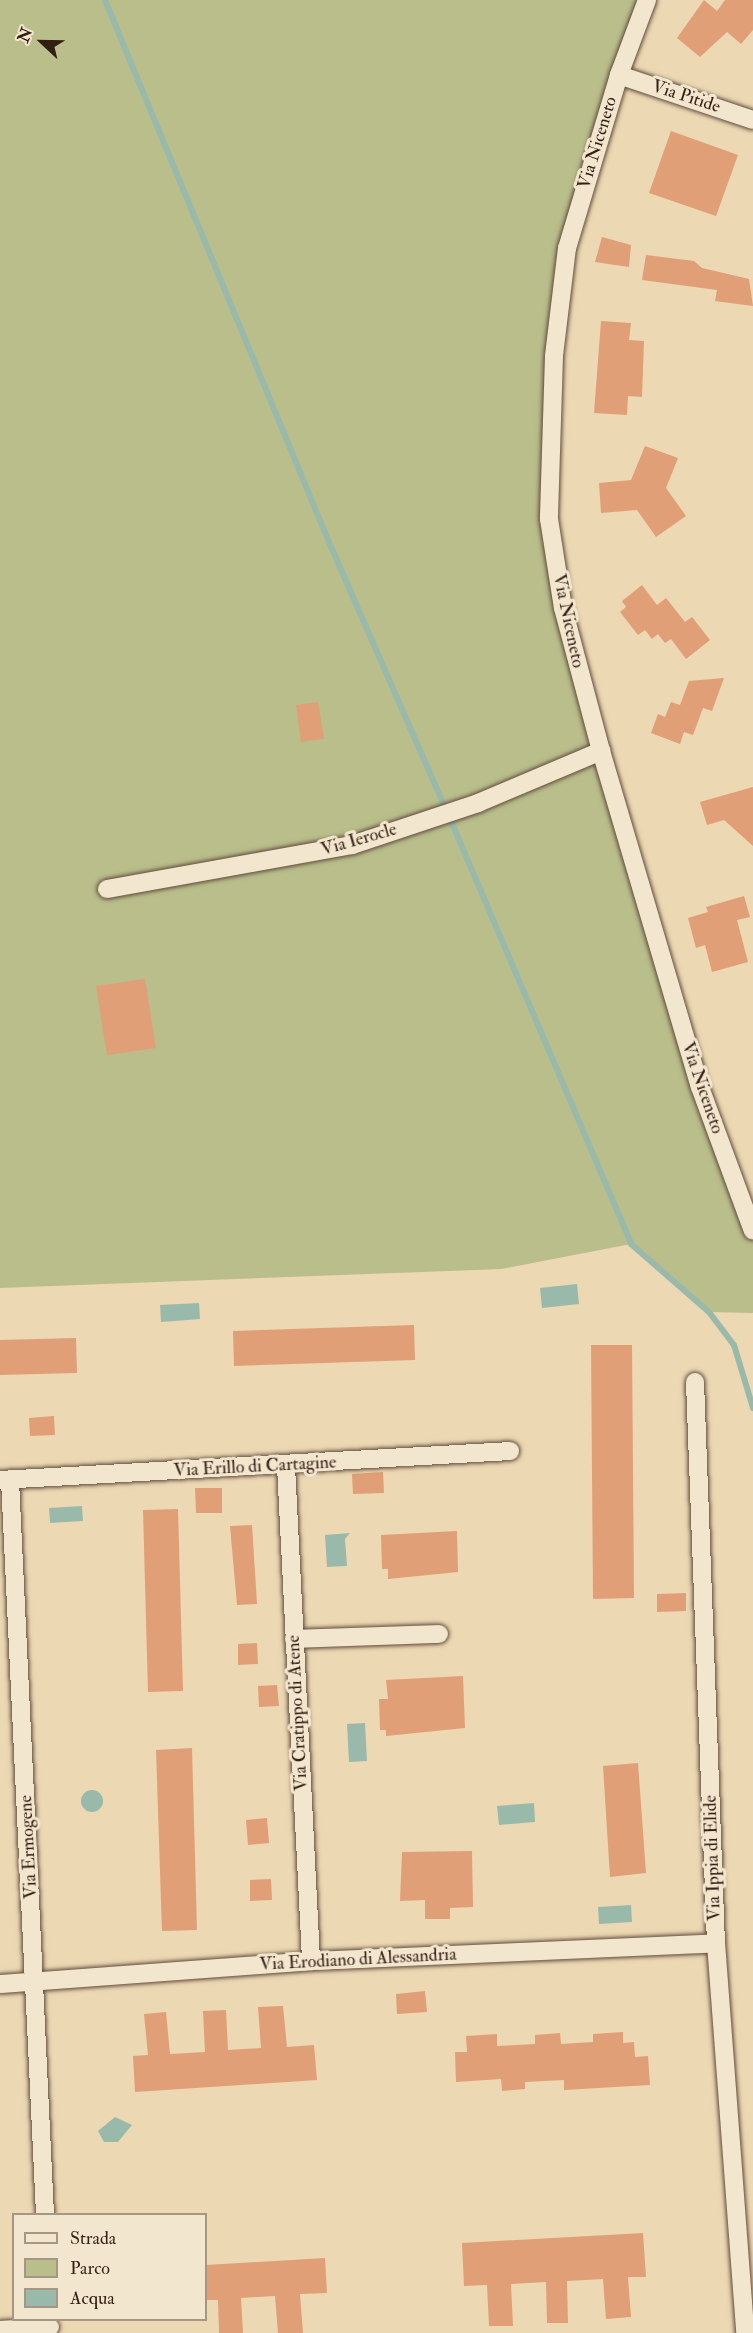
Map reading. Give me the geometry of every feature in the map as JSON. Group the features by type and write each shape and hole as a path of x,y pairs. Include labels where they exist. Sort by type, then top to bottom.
{"street":[{"name":"Via Niceneto","path":"647,0 619,75 567,248 554,356 549,519 563,608 601,751 700,1087 753,1231"},
{"name":"Via Pitide","path":"619,75 753,120"},
{"name":"Via Ierocle","path":"107,889 352,845 478,803 601,751"},
{"name":"Via Ippia di Elide","path":"695,1382 716,1943 745,2333"},
{"name":"Via Erillo di Cartagine","path":"5,1480 286,1466 510,1451"},
{"name":"Via Cratippo di Atene","path":"286,1466 311,1961"},
{"name":"Via Ermogene","path":"5,1480 35,1981 45,2213"},
{"path":"294,1639 439,1634"},
{"name":"Via Erodiano di Alessandria","path":"0,1984 311,1961 716,1943"},
{"path":"0,2330 50,2326"}],"green space":[{"path":"0,0 647,0 567,248 551,434 563,608 753,1231 753,1313 709,1312 631,1244 501,1269 0,1288"}],"water":[{"path":"577,1284 579,1304 542,1308 540,1288"},
{"path":"199,1303 200,1319 161,1322 160,1305"},
{"path":"82,1506 83,1521 50,1523 49,1508"},
{"path":"350,1533 345,1539 347,1566 327,1567 325,1535"},
{"path":"365,1723 367,1761 349,1762 347,1724"},
{"path":"92,1790 100,1793 103,1801 100,1809 92,1812 84,1809 81,1801 84,1793"},
{"path":"534,1803 535,1822 499,1825 497,1806"},
{"path":"631,1905 632,1922 599,1924 598,1907"},
{"path":"115,2117 132,2125 118,2142 104,2142 98,2131"}],"building":[{"path":"704,0 717,11 725,0 753,0 753,30 741,44 727,32 700,57 677,38"},
{"path":"671,131 738,155 716,216 649,193"},
{"path":"602,237 631,245 629,267 595,262"},
{"path":"646,255 694,261 702,268 749,279 753,306 715,301 717,290 642,280"},
{"path":"601,321 631,323 629,340 644,341 642,397 628,396 627,415 594,413"},
{"path":"645,446 678,458 666,488 686,516 656,537 637,510 601,513 599,483 631,480"},
{"path":"642,585 657,605 666,598 685,622 692,617 710,640 686,659 671,639 665,643 658,634 652,639 645,630 638,635 620,612 626,607 622,601"},
{"path":"724,678 712,711 703,708 693,735 684,732 680,744 651,733 658,714 665,717 671,702 680,705 689,681"},
{"path":"318,702 324,739 301,742 296,705"},
{"path":"753,787 753,846 724,820 707,825 700,802"},
{"path":"744,896 750,917 737,920 748,962 712,972 705,945 696,948 688,918 708,912 706,907"},
{"path":"145,979 156,1048 107,1055 96,986"},
{"path":"414,1325 415,1360 234,1366 233,1331"},
{"path":"76,1338 77,1373 0,1375 0,1340"},
{"path":"591,1345 632,1345 634,1598 593,1599"},
{"path":"54,1416 55,1435 30,1436 29,1418"},
{"path":"383,1472 384,1493 353,1494 352,1474"},
{"path":"195,1488 222,1488 222,1513 196,1513"},
{"path":"178,1509 183,1691 148,1692 143,1510"},
{"path":"252,1525 257,1604 237,1605 230,1526"},
{"path":"457,1531 458,1572 388,1579 388,1569 382,1569 381,1535"},
{"path":"686,1593 686,1611 657,1612 657,1594"},
{"path":"257,1643 258,1664 238,1665 238,1644"},
{"path":"463,1676 465,1728 386,1736 386,1730 380,1730 379,1699 388,1699 386,1680"},
{"path":"277,1685 279,1706 259,1707 258,1686"},
{"path":"192,1748 197,1930 162,1931 156,1750"},
{"path":"638,1763 646,1873 610,1877 603,1766"},
{"path":"267,1818 269,1843 248,1845 246,1820"},
{"path":"472,1851 473,1907 450,1908 450,1919 425,1919 425,1900 400,1901 402,1852"},
{"path":"271,1879 272,1900 250,1901 250,1880"},
{"path":"425,1991 427,2012 397,2014 396,1994"},
{"path":"283,2006 287,2047 314,2045 317,2080 135,2092 133,2056 148,2055 144,2014 166,2012 170,2054 205,2052 203,2011 226,2010 228,2050 261,2048 258,2007"},
{"path":"623,2032 623,2043 634,2042 635,2057 648,2056 650,2085 564,2090 564,2080 525,2082 525,2089 502,2091 501,2079 456,2082 455,2052 467,2052 466,2036 497,2034 497,2046 535,2044 535,2035 560,2033 561,2044 593,2042 593,2034"},
{"path":"643,2233 646,2277 628,2277 631,2317 606,2319 603,2279 567,2281 568,2323 547,2323 546,2282 511,2284 513,2326 489,2326 487,2285 464,2286 462,2243"},
{"path":"325,2258 327,2293 300,2294 303,2333 278,2333 275,2296 241,2298 243,2333 219,2333 218,2300 207,2300 207,2265"}],"waterway":[{"path":"105,0 329,542 445,807"},
{"path":"451,821 631,1244 709,1312 734,1345 753,1408"}]}
